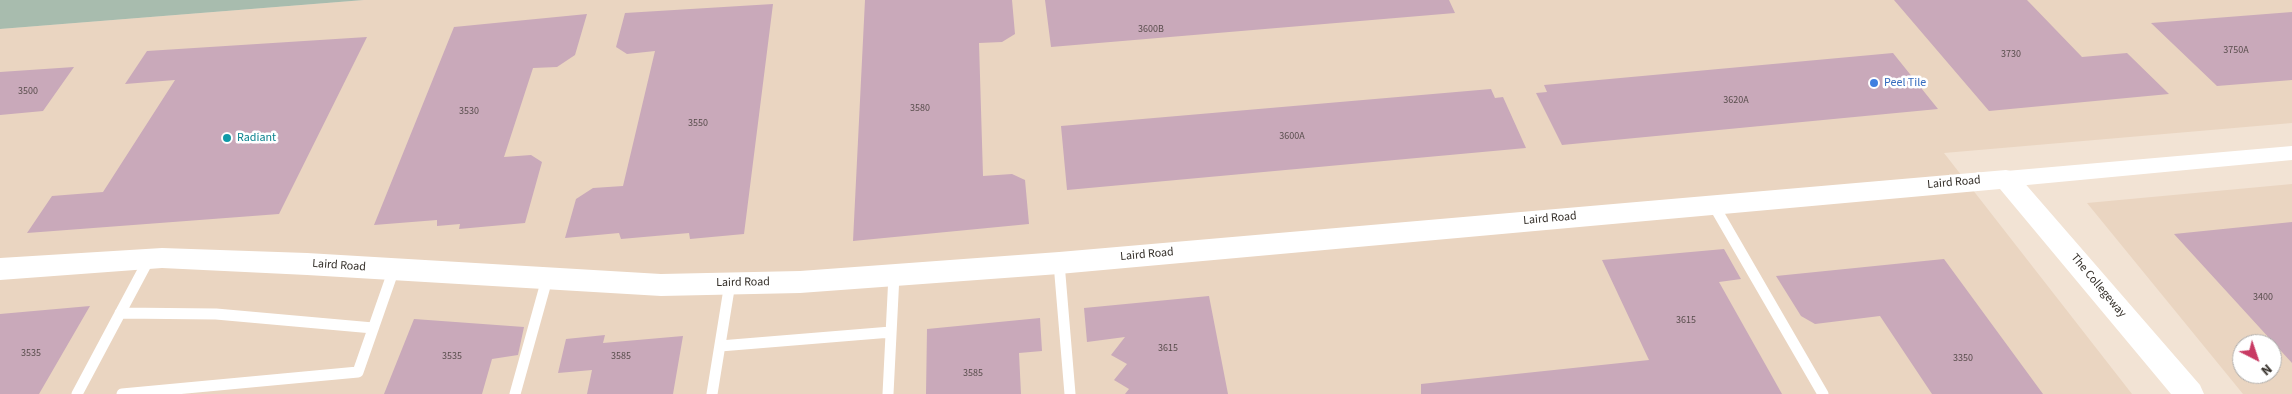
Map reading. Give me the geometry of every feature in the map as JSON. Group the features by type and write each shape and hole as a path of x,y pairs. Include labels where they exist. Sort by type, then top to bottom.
{"street":[{"name":"Laird Road","path":"0,269 149,258 394,269 661,285 800,282 1059,263 2292,153"},
{"name":"The Collegeway","path":"2006,179 2189,394"}],"lane":[{"path":"1713,204 1823,394"},
{"path":"77,394 149,258"},
{"path":"1059,263 1070,394"},
{"path":"122,394 358,372 394,269"},
{"path":"888,394 894,275"},
{"path":"515,394 547,279"},
{"path":"712,394 730,284"},
{"path":"120,313 216,314 373,328"},
{"path":"720,346 891,332"}],"shaded area":[{"path":"364,0 2292,0 2292,123 1944,153 2132,394 0,394 0,29"},
{"path":"2292,184 2292,394 2243,394 2235,384 2282,384 2282,334 2232,334 2232,381 2087,203"}],"green space":[{"path":"0,0 364,0 0,29"}],"building":[{"path":"865,0 1012,0 1015,34 1002,42 979,43 983,176 1012,174 1025,180 1029,224 853,241"},
{"path":"1045,0 1449,0 1455,13 1051,47"},
{"path":"1894,0 2027,0 2082,57 2127,53 2169,94 1989,111"},
{"path":"773,4 744,234 690,239 689,233 621,239 619,233 565,238 576,199 593,188 623,186 655,51 627,54 616,47 625,13"},
{"path":"2292,12 2292,80 2217,86 2151,23"},
{"path":"587,14 575,55 557,67 533,68 504,157 531,155 542,162 525,223 459,229 460,224 437,226 437,220 374,225 454,27"},
{"name":"Radiant","path":"367,37 279,214 27,233 52,196 103,192 175,80 125,84 147,51"},
{"path":"1893,53 1938,109 1562,145 1536,93 1547,92 1544,85"},
{"path":"74,67 43,111 0,115 0,72"},
{"path":"1491,89 1495,98 1503,97 1526,148 1067,190 1061,126"},
{"path":"2292,222 2292,363 2282,352 2282,334 2265,334 2174,234"},
{"path":"1724,249 1741,279 1719,282 1782,394 1421,394 1421,384 1649,360 1602,260"},
{"path":"1944,259 2043,394 1932,394 1880,316 1815,324 1801,316 1776,276"},
{"path":"1209,296 1228,394 1125,394 1129,389 1114,380 1127,364 1111,355 1125,337 1087,342 1084,308"},
{"path":"90,306 39,394 0,394 0,314"},
{"path":"1040,318 1042,351 1019,353 1021,394 926,394 927,329"},
{"path":"414,319 524,327 518,355 492,359 482,394 384,394"},
{"path":"605,335 603,343 683,336 673,394 587,394 592,370 558,373 566,339"}],"place":[{"name":"Peel Tile","path":"1874,83"},
{"name":"Radiant","path":"227,138"}]}
